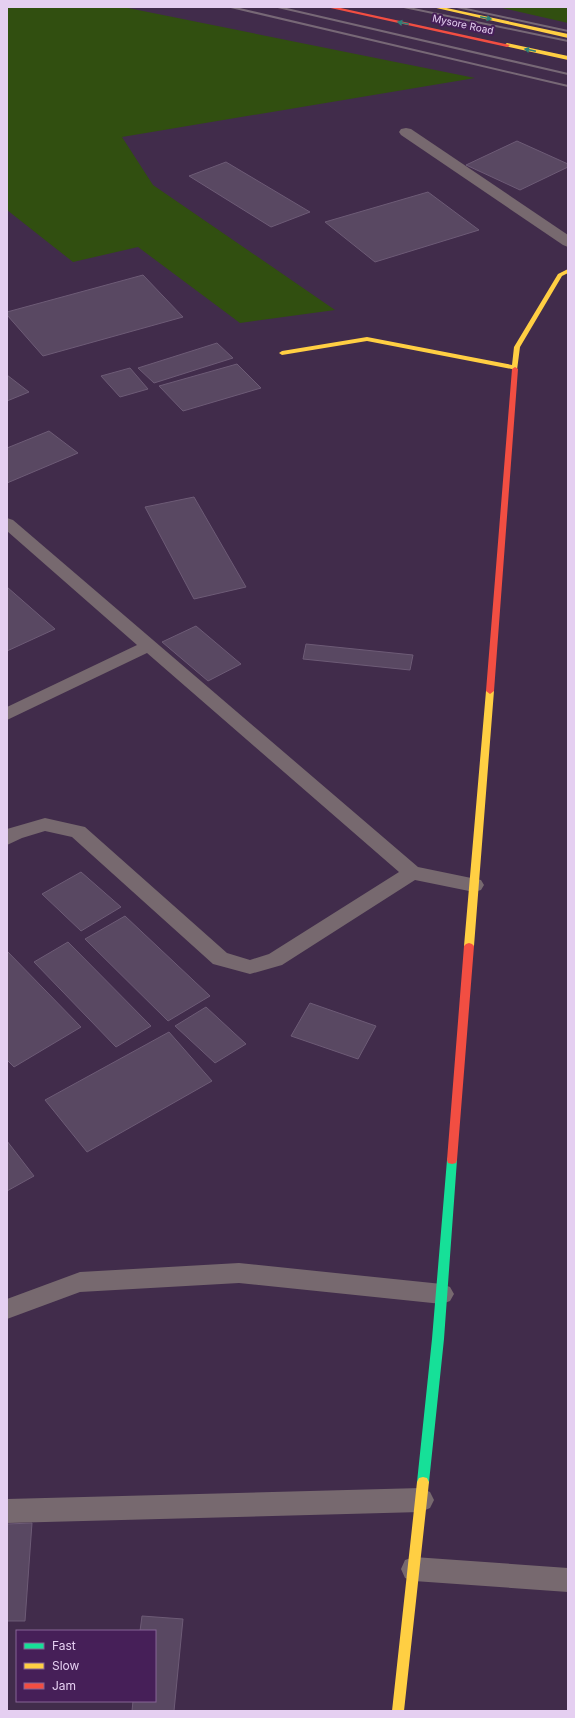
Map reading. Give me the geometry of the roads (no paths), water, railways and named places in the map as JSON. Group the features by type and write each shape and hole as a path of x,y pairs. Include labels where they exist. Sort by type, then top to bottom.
{"main road":[{"name":"Mysore Road","path":"329,7 568,58"},
{"name":"Mysore Road","path":"435,7 568,36"},
{"path":"398,1711 442,1294 517,347 560,275 568,271"},
{"path":"282,353 367,339 515,368"}],"street":[{"path":"406,132 568,242"}],"lane":[{"path":"7,523 412,873 474,885"},
{"path":"7,714 149,646"},
{"path":"7,838 15,833 45,824 78,832 220,959 250,967 275,960 412,873"},
{"path":"7,1309 80,1282 239,1273 442,1294"},
{"path":"7,1511 421,1500"},
{"path":"414,1569 568,1580"}],"railway":[{"path":"231,7 568,86"},
{"path":"278,7 568,74"},
{"path":"404,7 568,41"},
{"path":"457,7 568,31"}]}
